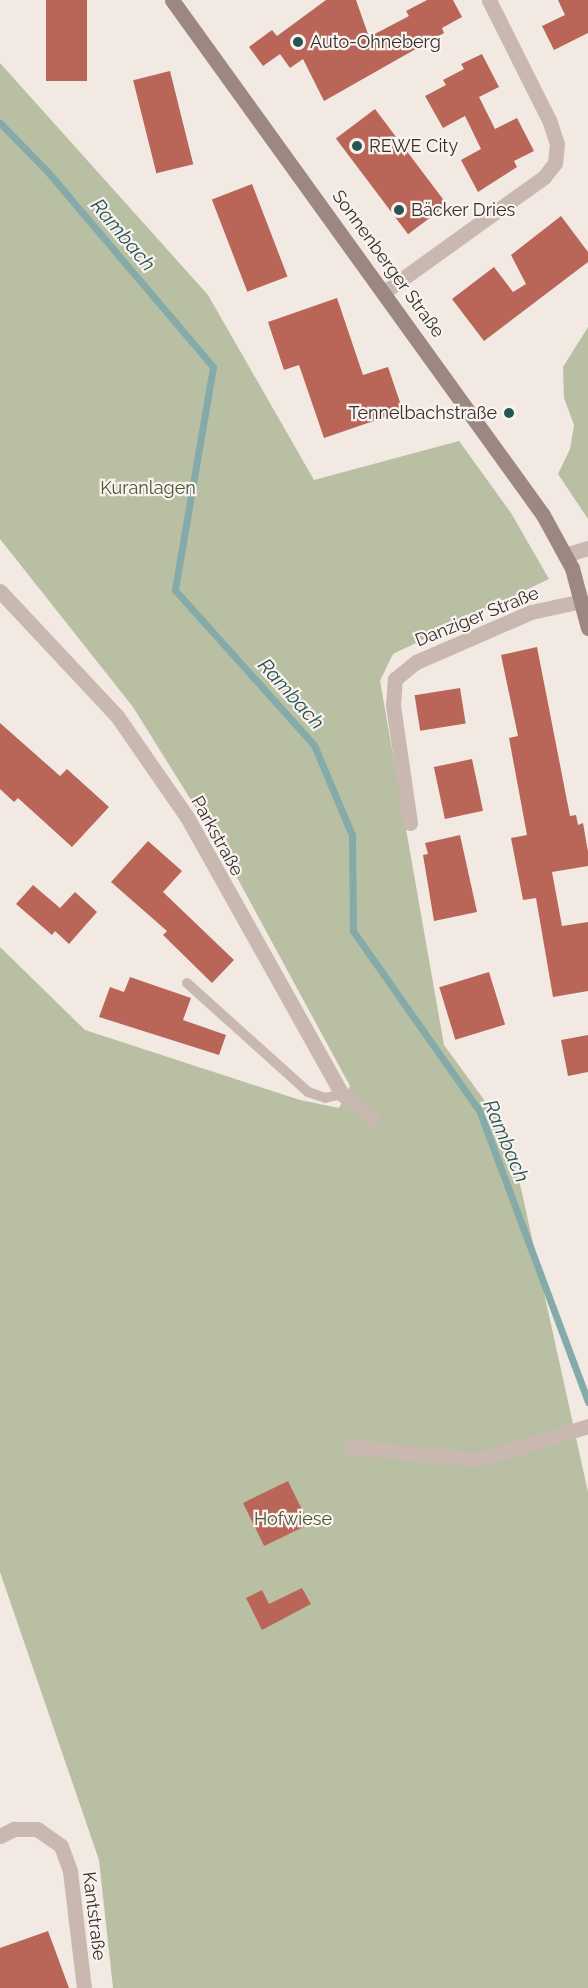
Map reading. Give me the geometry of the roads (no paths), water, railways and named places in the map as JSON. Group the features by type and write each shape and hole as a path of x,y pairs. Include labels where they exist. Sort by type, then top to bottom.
{"main road":[{"name":"Sonnenberger Straße","path":"172,0 526,491 565,555"},
{"path":"565,555 582,601 588,628"}],"street":[{"path":"384,292 544,177 555,163 557,144 549,120 489,0"},
{"path":"565,555 588,548"},
{"name":"Parkstraße","path":"0,591 117,716 187,817 342,1094 373,1118"},
{"name":"Danziger Straße","path":"410,823 393,705 395,679 416,662 520,617 582,601"},
{"path":"352,1447 477,1460 583,1428"},
{"name":"Kantstraße","path":"0,1836 14,1829 37,1829 61,1846 70,1871 84,1988"}],"lane":[{"path":"188,983 308,1092 325,1098 342,1094"}],"waterway":[{"name":"Rambach","path":"0,123 47,171 213,367 175,590 314,745 352,835 353,931 479,1110 588,1402"}],"place":[{"name":"Auto-Ohneberg","path":"298,42"},
{"name":"REWE City","path":"357,146"},
{"name":"Bäcker Dries","path":"399,210"},
{"name":"Tennelbachstraße","path":"509,413"}],"park label":[{"name":"Kuranlagen","path":"148,488"},
{"name":"Hofwiese","path":"293,1519"}]}
